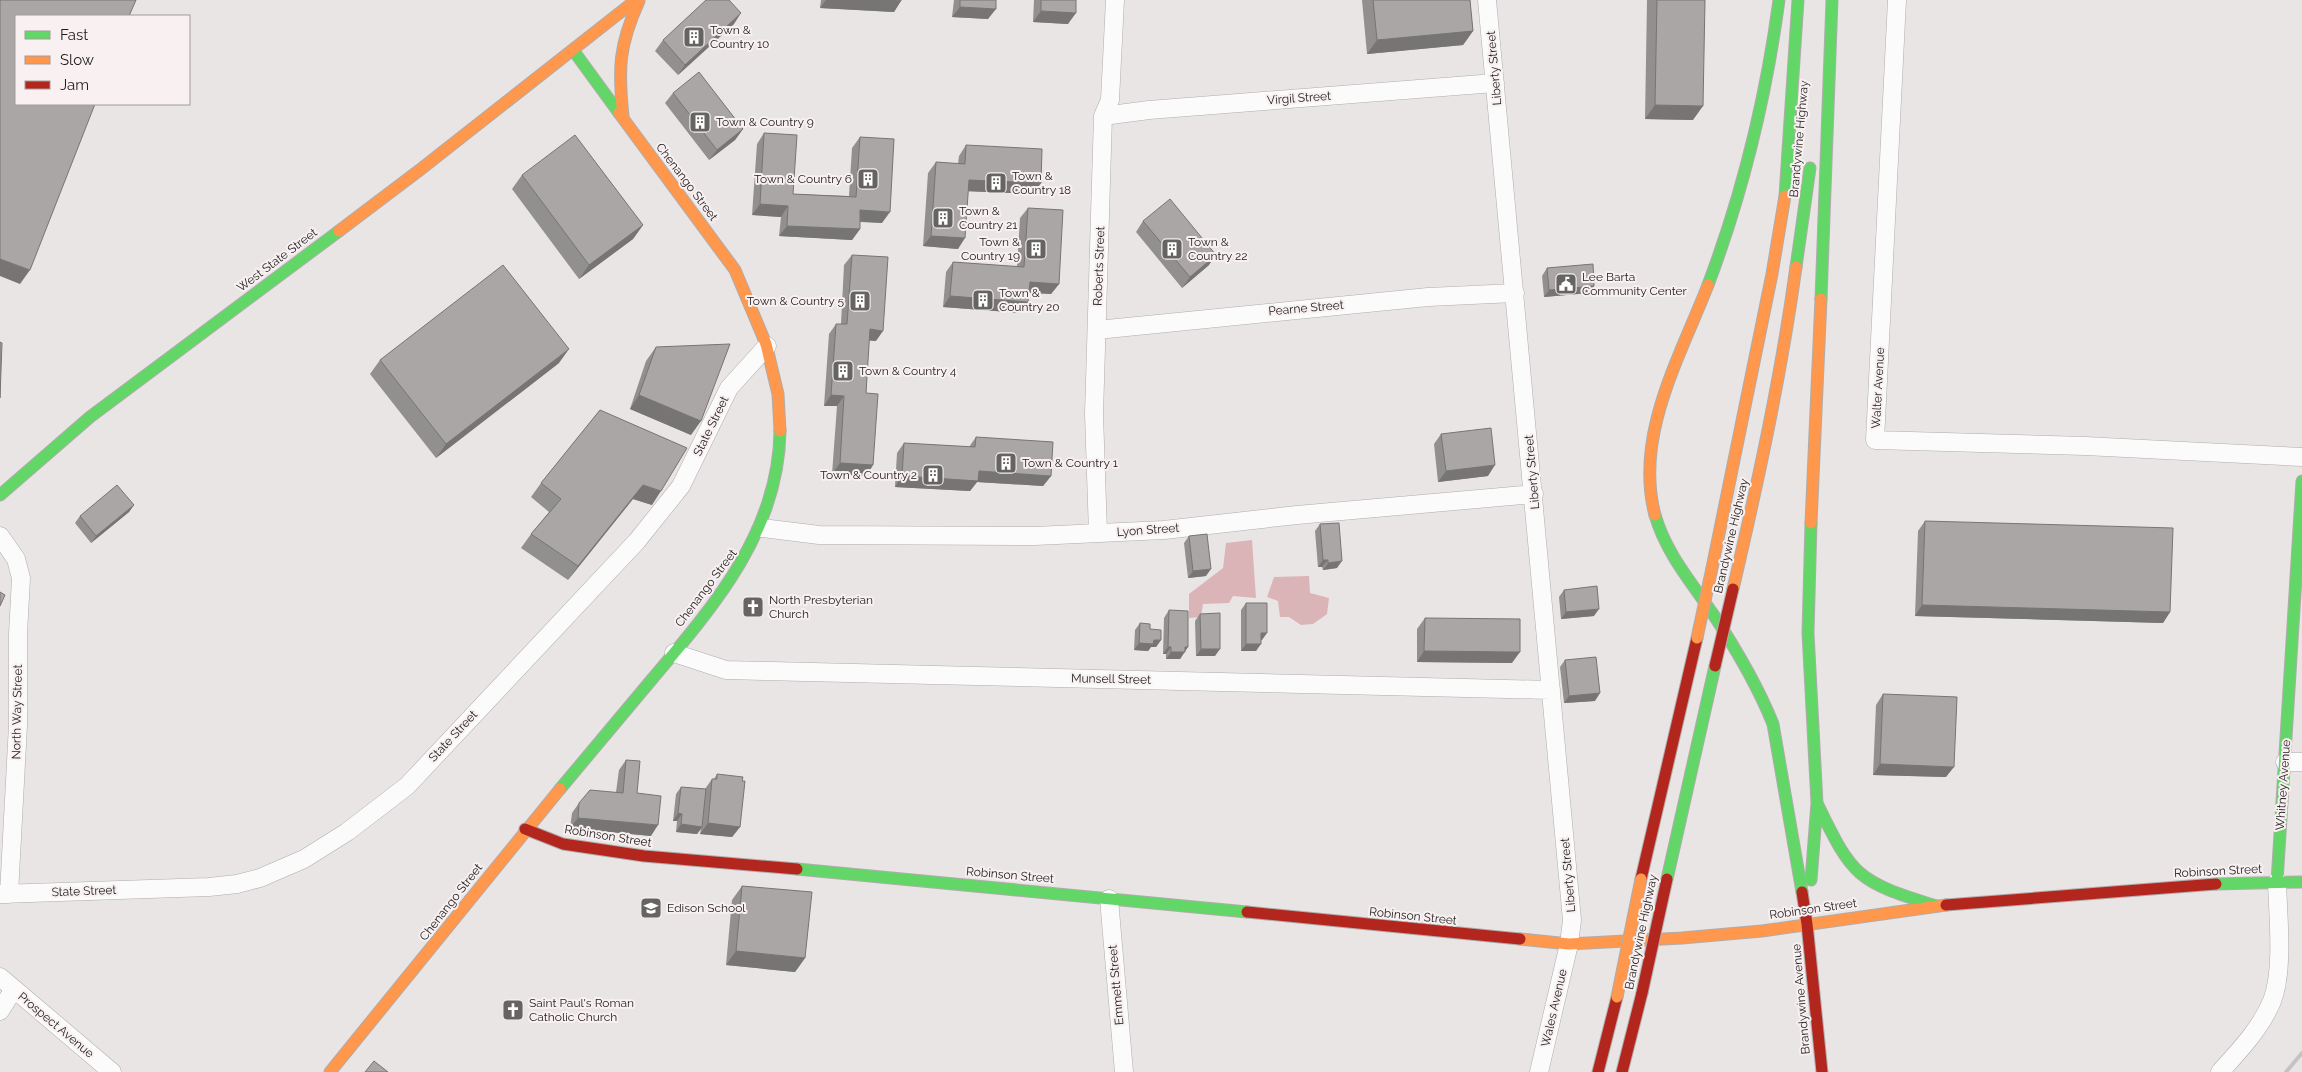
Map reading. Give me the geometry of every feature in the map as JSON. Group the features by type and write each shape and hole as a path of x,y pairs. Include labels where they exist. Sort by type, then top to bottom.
{"street":[{"path":"573,50 638,0"},
{"path":"623,119 619,81 619,53 625,30 638,0"},
{"name":"Roberts Street","path":"1098,533 1094,414 1103,116 1110,100 1115,0"},
{"name":"Liberty Street","path":"1487,0 1572,920 1569,944"},
{"path":"1779,0 1771,62 1748,166 1733,216 1660,406 1650,452 1649,477 1657,527 1667,548 1752,674 1773,724 1807,924"},
{"name":"Brandywine Highway","path":"1598,1072 1617,997 1641,879 1697,638 1770,284 1782,213 1790,141 1798,0"},
{"name":"Brandywine Highway","path":"1816,98 1826,0"},
{"path":"1807,924 1817,803 1808,633 1809,573 1832,0"},
{"name":"Walter Avenue","path":"1897,0 1875,440 2085,446 2302,457"},
{"name":"Chenango Street","path":"330,1072 526,829 674,653 731,579 747,556 762,528 777,475 781,434 781,400 773,364 751,302 735,270 573,50"},
{"name":"West State Street","path":"0,496 90,417 420,169 573,50"},
{"name":"Virgil Street","path":"1103,116 1149,110 1495,83"},
{"name":"Brandywine Highway","path":"1622,1072 1642,993 1714,666 1764,457 1786,343 1803,233 1812,152"},
{"name":"Pearne Street","path":"1097,330 1230,315 1428,297 1515,293"},
{"name":"State Street","path":"5,894 209,887 237,884 260,878 304,859 347,832 407,786 637,541 681,486 729,388 767,346"},
{"name":"Whitney Avenue","path":"2220,1072 2263,1019 2272,1001 2278,965 2277,882 2294,762 2302,481"},
{"name":"Lyon Street","path":"762,528 819,535 1036,536 1164,530 1297,515 1534,494"},
{"name":"North Way Street","path":"0,536 16,559 21,578 18,634 18,725 5,894"},
{"name":"Munsell Street","path":"674,653 726,670 1551,690"},
{"path":"1817,803 1847,860 1856,872 1879,886 1936,906"},
{"name":"Robinson Street","path":"526,829 563,844 644,856 1569,944 1682,938 1762,931 1936,906 2198,885 2302,882"},
{"name":"Emmett Street","path":"1109,899 1124,1072"},
{"name":"Brandywine Avenue","path":"1807,924 1822,1072"},
{"name":"Wales Avenue","path":"1539,1072 1569,944"},
{"name":"Prospect Avenue","path":"0,977 112,1072"},
{"path":"0,1011 14,989"}],"shaded area":[{"path":"1252,540 1256,598 1233,596 1229,603 1203,604 1201,617 1189,618 1189,594 1223,568 1226,543"},
{"path":"1309,576 1310,593 1329,598 1327,614 1313,624 1301,625 1289,617 1280,617 1278,601 1267,597 1274,577"}],"building":[{"path":"0,0 136,0 129,15 15,15 15,105 95,105 30,270 0,259"},
{"name":"Town & Country 10","path":"706,0 729,0 741,13 685,65 663,40"},
{"path":"960,0 996,0 996,9 960,7"},
{"path":"1041,0 1076,0 1076,13 1041,11"},
{"path":"1373,0 1470,0 1473,31 1377,40"},
{"path":"1657,0 1705,0 1703,106 1655,105"},
{"path":"699,72 743,129 717,150 673,93"},
{"path":"764,133 797,135 793,194 856,197 860,137 894,139 890,212 860,210 860,229 787,226 788,206 760,204"},
{"path":"575,135 643,225 589,265 522,175"},
{"path":"966,145 1042,149 1041,183 969,180 965,238 931,236 936,162 965,164"},
{"name":"Town & Country 22","path":"1170,199 1216,255 1190,277 1143,221"},
{"path":"1028,208 1063,210 1059,284 1030,282 1028,302 950,296 953,262 1024,267"},
{"path":"852,255 888,257 883,331 870,329 866,393 878,394 873,465 840,463 844,396 831,395 836,324 847,324"},
{"path":"1593,264 1594,286 1549,290 1547,268"},
{"path":"503,265 569,349 446,444 380,360"},
{"path":"0,342 2,343 0,398"},
{"path":"730,344 701,421 639,395 656,347"},
{"path":"600,410 687,448 661,491 643,485 578,566 531,534 561,499 541,483"},
{"path":"1491,428 1495,465 1446,471 1441,434"},
{"path":"976,437 1053,442 1051,476 979,471 978,481 902,476 904,443 975,447"},
{"path":"117,485 134,505 96,536 80,516"},
{"path":"1925,521 2173,528 2170,612 1922,605"},
{"path":"1339,523 1342,561 1328,563 1328,560 1323,560 1320,524"},
{"path":"1207,534 1211,569 1193,571 1189,536"},
{"path":"1597,586 1599,609 1566,612 1564,590"},
{"path":"0,592 5,595 0,606"},
{"path":"1246,603 1267,603 1267,633 1261,633 1261,644 1246,644"},
{"path":"1169,610 1188,611 1188,647 1185,647 1185,652 1171,652 1171,647 1168,647"},
{"path":"1220,613 1220,649 1201,649 1200,614"},
{"path":"1425,618 1520,619 1520,652 1424,651"},
{"path":"1140,623 1150,624 1150,629 1161,630 1161,640 1154,640 1153,644 1139,643"},
{"path":"1596,657 1600,693 1569,696 1565,660"},
{"path":"1883,694 1957,697 1954,767 1880,764"},
{"path":"626,760 640,761 637,793 661,796 658,825 578,818 579,803 590,790 623,793"},
{"path":"717,774 743,777 742,781 745,781 740,827 708,823 712,779 717,779"},
{"path":"681,787 706,789 702,827 681,824 682,814 678,813"},
{"path":"742,886 812,892 805,958 736,951"},
{"path":"374,1061 388,1072 365,1072"}],"railway":[{"path":"2286,1072 2302,1053"}],"traffic: fast":[{"path":"1708,285 1732,215 1752,144 1774,37 1779,0"},
{"path":"1785,196 1798,0"},
{"path":"1821,299 1832,0"},
{"path":"573,50 619,113"},
{"path":"1796,267 1810,168"},
{"path":"0,495 90,417 339,231"},
{"path":"560,789 676,651 720,595 739,565 755,534 768,502 777,467 780,431"},
{"path":"2277,882 2302,481"},
{"path":"1655,515 1672,555 1738,654 1773,724 1802,892"},
{"path":"1811,523 1808,633 1817,803 1811,880"},
{"path":"1667,879 1715,666"},
{"path":"1817,803 1840,847 1860,873 1889,890 1936,906"},
{"path":"797,869 1247,912"},
{"path":"2216,884 2302,882"}],"traffic: slow":[{"path":"339,231 636,0"},
{"path":"623,116 622,57 627,31 639,1"},
{"path":"619,113 735,270 766,344 778,394 780,431"},
{"path":"1712,568 1772,274 1785,196"},
{"path":"1733,589 1768,429 1796,267"},
{"path":"1655,515 1650,485 1650,456 1655,426 1673,369 1708,285"},
{"path":"1811,523 1821,299"},
{"path":"1697,638 1712,568"},
{"path":"330,1072 560,789"},
{"path":"1617,997 1641,879"},
{"path":"1520,939 1569,944 1682,938 1762,931 1946,905"}],"traffic: jam":[{"path":"1715,666 1733,589"},
{"path":"1641,879 1697,638"},
{"path":"525,829 563,844 644,856 797,869"},
{"path":"1642,993 1667,879"},
{"path":"1946,905 2216,884"},
{"path":"1802,892 1822,1072"},
{"path":"1247,912 1520,939"},
{"path":"1622,1072 1642,993"},
{"path":"1598,1072 1617,997"}],"place":[{"name":"Town & Country 10","path":"694,37"},
{"name":"Town & Country 9","path":"700,122"},
{"name":"Town & Country 6","path":"868,179"},
{"name":"Town & Country 18","path":"996,183"},
{"name":"Town & Country 21","path":"943,218"},
{"name":"Town & Country 19","path":"1036,249"},
{"name":"Town & Country 22","path":"1172,249"},
{"name":"Lee Barta Community Center","path":"1566,284"},
{"name":"Town & Country 20","path":"983,300"},
{"name":"Town & Country 5","path":"860,301"},
{"name":"Town & Country 4","path":"843,371"},
{"name":"Town & Country 1","path":"1006,463"},
{"name":"Town & Country 2","path":"933,475"},
{"name":"North Presbyterian Church","path":"753,607"},
{"name":"Edison School","path":"651,908"},
{"name":"Saint Paul's Roman Catholic Church","path":"513,1010"}]}
